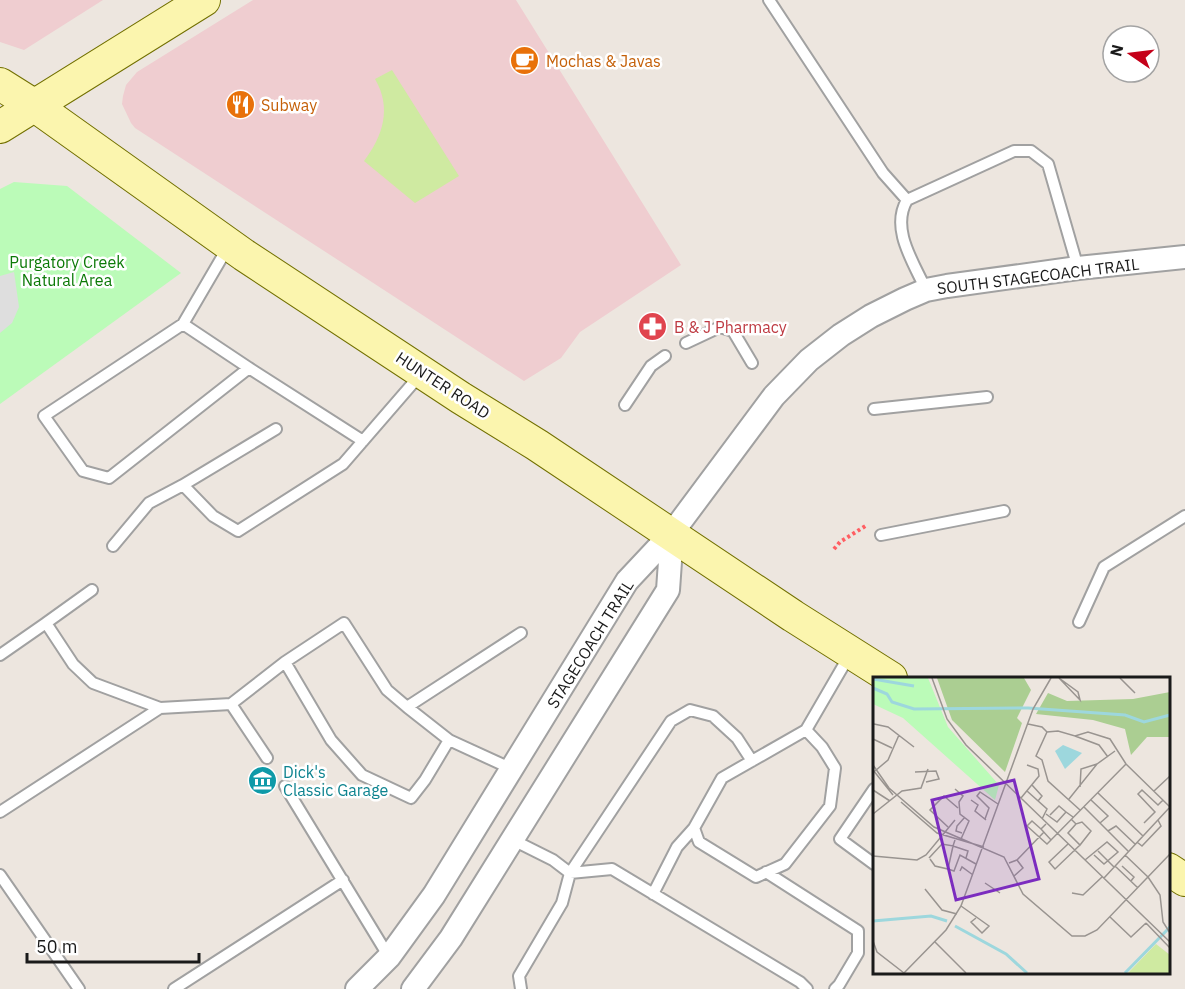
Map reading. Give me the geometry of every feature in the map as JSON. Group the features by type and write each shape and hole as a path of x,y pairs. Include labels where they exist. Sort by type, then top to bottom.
{"main road":[{"path":"0,127 204,0"},
{"name":"HUNTER ROAD","path":"0,84 35,106 230,244 672,533 793,616 889,677"},
{"path":"1170,870 1185,880"}],"street":[{"name":"SOUTH STAGECOACH TRAIL","path":"672,533 774,396 809,360 841,335 871,316 927,290 947,286 1078,268 1185,257"},
{"name":"STAGECOACH TRAIL","path":"357,989 389,957 434,895 627,582 672,533"},
{"path":"389,957 411,989 451,938 668,590 672,533"}],"lane":[{"path":"769,0 883,173 907,200"},
{"path":"927,290 903,240 901,211 907,200 1014,151 1031,151 1048,164 1078,268"},
{"path":"230,244 183,324 44,416 83,471 109,478 249,368"},
{"path":"183,324 363,441"},
{"path":"686,343 720,327 733,331 752,363"},
{"path":"625,405 651,366 665,356"},
{"path":"183,484 213,516 238,531 343,464 423,372"},
{"path":"874,409 987,397"},
{"path":"113,546 149,503 276,429"},
{"path":"881,535 1004,511"},
{"path":"1079,622 1104,567 1185,516"},
{"path":"0,656 92,590"},
{"path":"46,622 73,664 93,683 160,708 231,704 285,662 344,623 387,690 449,740 512,769"},
{"path":"407,707 521,633"},
{"path":"653,894 677,847 694,828 722,778 806,730 851,653"},
{"path":"285,662 331,740 362,775 411,798 425,780 449,740"},
{"path":"231,704 267,758"},
{"path":"0,812 160,708"},
{"path":"521,989 519,976 562,903 570,873 671,721 690,710 713,716 737,738 752,761"},
{"path":"694,828 699,842 756,877 785,864 830,806 835,768 822,747 806,730"},
{"path":"285,786 389,957"},
{"path":"873,790 840,839 873,863"},
{"path":"513,840 553,860 570,873 612,869 800,982 807,989"},
{"path":"766,872 858,931 858,953 835,989"},
{"path":"0,875 79,989"},
{"path":"174,989 343,880"}],"path":[{"path":"834,549 840,542 869,524"}],"shaded area":[{"path":"0,0 103,0 24,50 0,42"},
{"path":"253,0 516,0 681,265 580,332 561,358 524,381 135,128 131,123 122,104 126,85 137,72"},
{"path":"14,272 19,307 12,323 0,333 0,276"}],"green space":[{"path":"392,70 459,176 415,203 364,161 376,142 383,121 383,101 375,79"},
{"name":"Purgatory Creek Natural Area","path":"14,182 67,186 181,273 0,404 0,189"}],"place":[{"name":"Mochas & Javas","path":"525,61"},
{"name":"Subway","path":"240,105"},
{"name":"B & J Pharmacy","path":"653,327"},
{"name":"Dick's Classic Garage","path":"262,781"}]}
